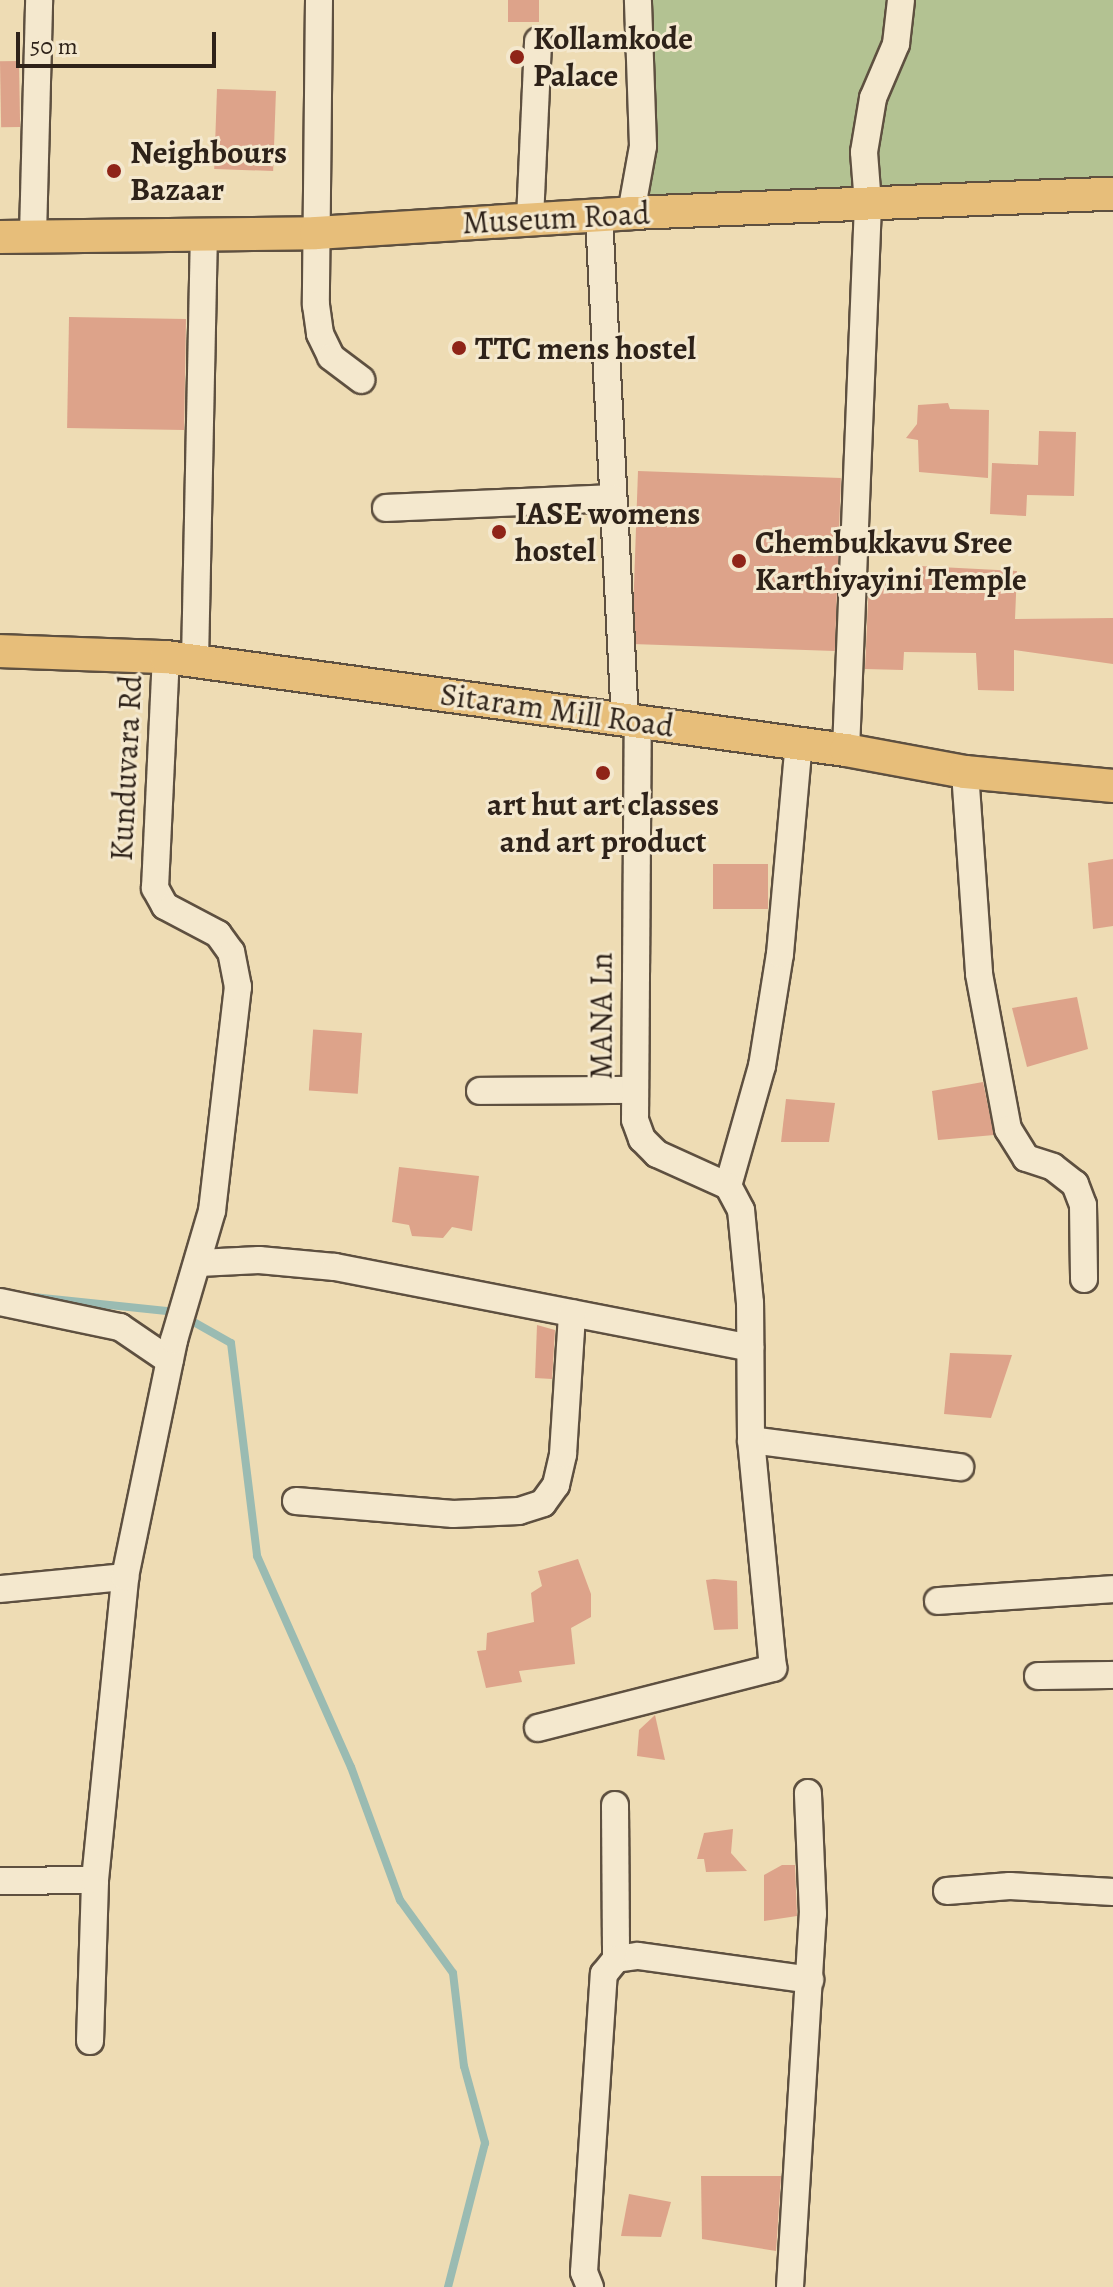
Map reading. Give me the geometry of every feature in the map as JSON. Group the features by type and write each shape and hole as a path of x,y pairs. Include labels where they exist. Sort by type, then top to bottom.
{"main road":[{"name":"Museum Road","path":"0,237 204,237 316,233 631,213 1113,194"},
{"name":"Sitaram Mill Road","path":"0,651 180,659 799,743 965,772 1113,786"}],"street":[{"path":"33,235 39,0"},
{"path":"319,0 316,233 320,334 331,357 361,380"},
{"path":"631,213 643,146 638,0"},
{"path":"846,750 868,204 864,152 873,98 896,44 901,0"},
{"path":"530,219 538,41"},
{"name":"MANA Ln","path":"599,216 613,498 632,720 635,1090 642,1139 657,1154 728,1186"},
{"name":"Kunduvara Rd","path":"199,1263 212,1211 238,987 231,952 218,934 165,906 155,888 180,659 204,237"},
{"path":"386,508 613,498"},
{"path":"538,1728 773,1668 751,1440 746,1254 741,1210 728,1186 762,1066 780,954 799,743"},
{"path":"965,772 979,974 1008,1129 1026,1158 1053,1167 1075,1184 1083,1205 1084,1279"},
{"path":"480,1091 635,1090"},
{"path":"90,2041 95,1880 125,1577 172,1351 199,1263 259,1260 335,1267 750,1348"},
{"path":"0,1302 120,1327 172,1351"},
{"path":"296,1501 453,1514 519,1511 543,1503 556,1485 563,1454 572,1313"},
{"path":"751,1440 960,1467"},
{"path":"0,1589 125,1577"},
{"path":"938,1601 1113,1589"},
{"path":"1038,1676 1113,1675"},
{"path":"790,2287 810,1980 808,1793"},
{"path":"590,2287 584,2272 604,1974 616,1959 615,1805"},
{"path":"0,1881 95,1880"},
{"path":"947,1891 1066,1888 1113,1892"},
{"path":"616,1959 638,1956 810,1980"}],"green space":[{"path":"645,0 1113,0 1113,212 645,212"}],"building":[{"path":"508,0 539,0 539,22 508,22"},
{"path":"0,61 19,61 20,127 1,127"},
{"path":"217,89 276,91 273,171 214,169"},
{"path":"69,317 186,319 184,430 67,428"},
{"path":"948,403 950,409 989,410 988,478 919,472 918,440 906,438 917,424 918,405"},
{"path":"1039,431 1076,432 1074,496 1027,495 1026,516 990,514 992,463 1038,465"},
{"name":"Chembukkavu Sree Karthiyayini Temple","path":"638,471 841,478 835,651 632,644"},
{"path":"920,566 1017,571 1015,619 1113,618 1113,664 1014,650 1014,691 978,690 976,653 904,652 903,670 865,669 869,581 919,586"},
{"path":"1113,859 1113,926 1093,929 1088,863"},
{"path":"713,864 768,864 768,909 713,909"},
{"path":"1077,997 1088,1049 1027,1067 1012,1008"},
{"path":"313,1030 362,1033 358,1094 309,1090"},
{"path":"983,1082 994,1135 938,1140 932,1091"},
{"path":"786,1099 835,1103 829,1142 781,1142"},
{"path":"399,1167 479,1176 472,1231 452,1227 443,1238 412,1236 409,1225 392,1222"},
{"path":"537,1325 555,1330 552,1379 535,1378"},
{"path":"950,1353 1012,1355 991,1418 944,1414"},
{"path":"578,1559 591,1594 591,1617 571,1628 575,1664 519,1671 522,1682 486,1688 477,1651 486,1650 487,1633 534,1622 531,1593 542,1586 538,1571"},
{"path":"706,1580 737,1581 738,1629 714,1630"},
{"path":"655,1715 665,1760 637,1756 639,1730"},
{"path":"733,1829 731,1853 747,1871 706,1872 704,1859 697,1859 704,1833"},
{"path":"782,1865 795,1865 797,1916 764,1921 764,1875"},
{"path":"701,2176 781,2176 776,2251 702,2239"},
{"path":"629,2194 671,2202 661,2237 621,2236"}],"waterway":[{"path":"33,1297 176,1312 231,1343 257,1556 351,1767 400,1900 453,1973 464,2066 485,2143 448,2287"}],"place":[{"name":"Kollamkode Palace","path":"517,57"},
{"name":"Neighbours Bazaar","path":"114,171"},
{"name":"TTC mens hostel","path":"459,348"},
{"name":"IASE womens hostel","path":"499,532"},
{"name":"Chembukkavu Sree Karthiyayini Temple","path":"739,561"},
{"name":"art hut art classes and art product","path":"603,773"}]}
